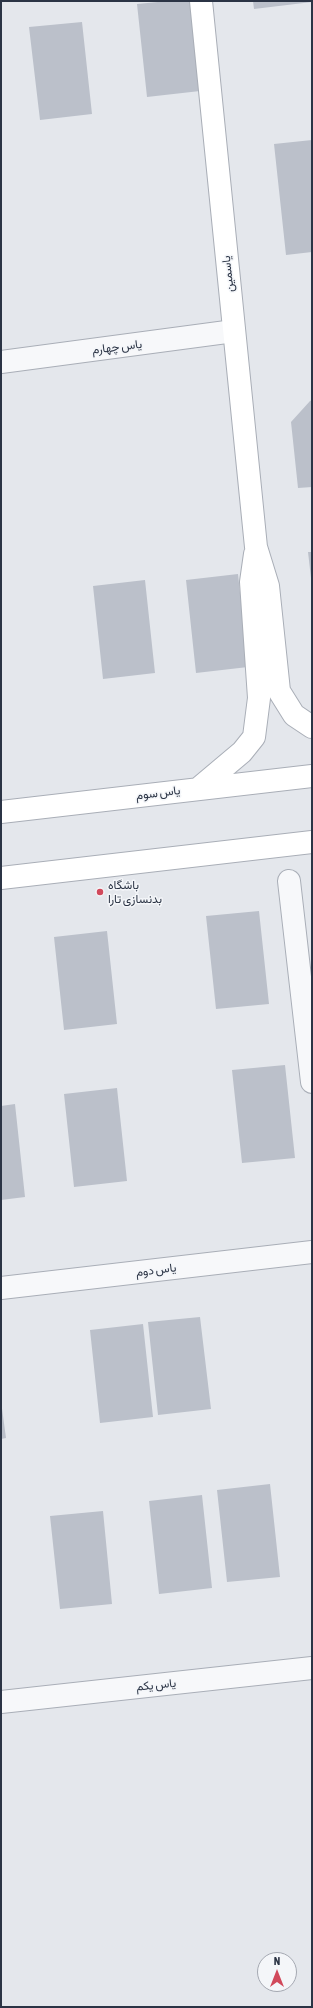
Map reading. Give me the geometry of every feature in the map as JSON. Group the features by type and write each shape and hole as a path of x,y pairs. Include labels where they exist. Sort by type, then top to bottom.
{"street":[{"name":"یاسمین","path":"201,1 256,547"},
{"name":"یاس چهارم","path":"1,362 234,331"},
{"path":"256,547 268,586 279,691 294,714 312,727"},
{"path":"198,789 242,752 254,737 259,698 251,582 256,547"},
{"name":"یاس سوم","path":"1,812 283,778 312,763"},
{"path":"283,778 312,776"},
{"path":"1,878 306,846"},
{"path":"289,881 312,1082"},
{"name":"یاس دوم","path":"1,1288 312,1252"},
{"name":"یاس یکم","path":"1,1702 312,1668"}],"building":[{"path":"168,1 190,1 200,91 147,97 137,4"},
{"path":"253,1 312,1 312,2 254,9"},
{"path":"82,22 92,114 40,120 29,27"},
{"path":"312,140 312,252 286,255 274,144"},
{"path":"312,400 312,487 298,488 291,422"},
{"path":"308,552 312,552 312,578 311,578"},
{"path":"238,574 248,667 196,673 186,580"},
{"path":"145,580 155,673 103,679 93,586"},
{"path":"259,911 269,1004 216,1009 206,916"},
{"path":"107,931 117,1024 64,1030 54,937"},
{"path":"285,1065 295,1158 242,1163 232,1070"},
{"path":"117,1088 127,1181 74,1187 64,1094"},
{"path":"15,1104 25,1197 1,1200 1,1106"},
{"path":"200,1317 211,1409 158,1415 148,1322"},
{"path":"143,1324 153,1417 100,1423 90,1330"},
{"path":"1,1401 6,1438 1,1439"},
{"path":"270,1484 280,1577 227,1582 217,1490"},
{"path":"202,1495 212,1588 159,1594 149,1501"},
{"path":"103,1511 112,1604 60,1609 50,1516"}],"place":[{"name":"باشگاه بدنسازی تارا","path":"100,892"}]}
